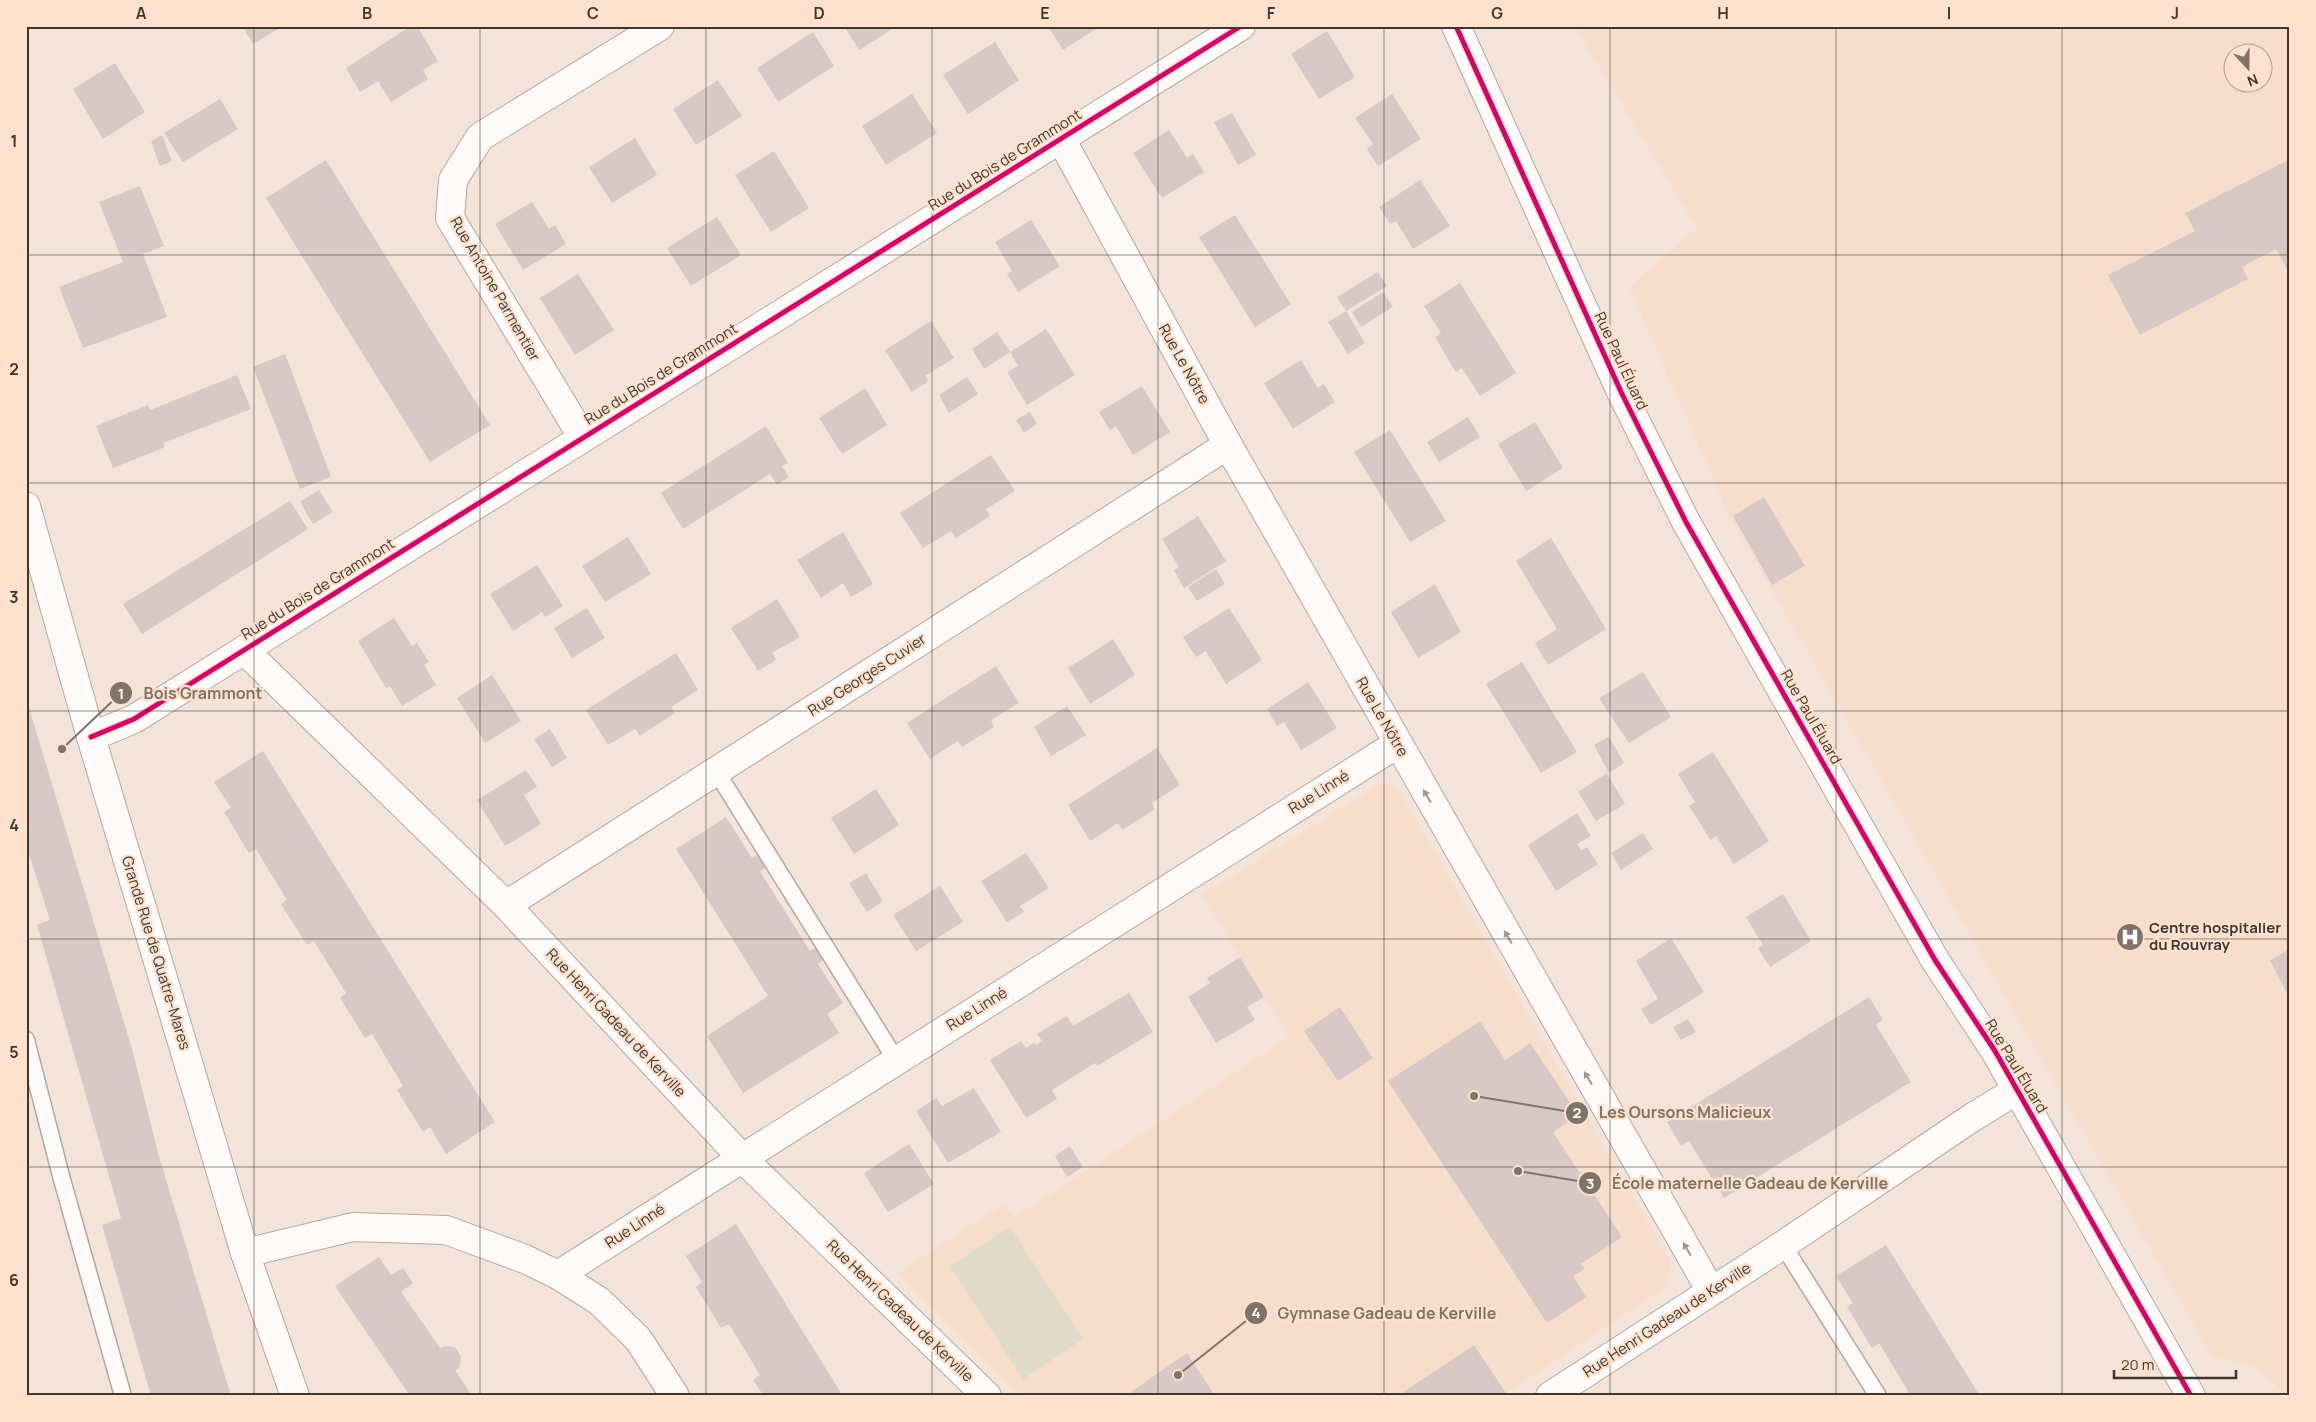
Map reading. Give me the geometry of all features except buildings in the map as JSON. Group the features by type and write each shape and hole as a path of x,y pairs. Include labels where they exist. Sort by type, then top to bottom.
{"street":[{"name":"Rue Antoine Parmentier","path":"583,438 450,218 453,180 480,138 660,26"},
{"name":"Rue du Bois de Grammont","path":"91,737 134,719 1241,26"},
{"name":"Rue Paul Éluard","path":"1456,26 1622,394 1686,522 1935,960 1995,1051 2191,1396"},
{"name":"Rue Le Nôtre","path":"1061,139 1228,445 1711,1291"},
{"name":"Rue Georges Cuvier","path":"506,905 1228,445"},
{"name":"Grande Rue de Quatre-Mares","path":"26,506 91,737 245,1253 295,1396"},
{"name":"Rue Henri Gadeau de Kerville","path":"244,650 506,905 742,1158 987,1396"},
{"name":"Rue Linné","path":"558,1275 1397,744"},
{"name":"Rue Henri Gadeau de Kerville","path":"1551,1395 1783,1245 2017,1090"},
{"path":"245,1253 353,1227 446,1230 525,1260 558,1275 599,1301 638,1339 675,1396"}],"lane":[{"path":"716,771 896,1060"},
{"path":"26,1040 61,1176 123,1396"},
{"path":"1783,1245 1878,1396"}],"shaded area":[{"name":"Centre hospitalier du Rouvray","path":"1574,26 2290,26 2290,1396 2284,1396 2276,1384 2249,1365 2212,1357 1730,517 1629,287 1697,228"},
{"path":"1383,782 1398,788 1671,1262 1666,1287 1502,1396 1020,1396 898,1273 1004,1204 1014,1218 1289,1037 1202,895"},
{"path":"1010,1227 1083,1339 1023,1379 950,1266"}],"cycle path":[{"path":"91,737 134,719 1241,26"},
{"path":"1456,26 1622,394 1686,522 1935,960 1995,1051 2191,1396"}],"place":[{"name":"Bois Grammont","path":"62,749"},
{"name":"Centre hospitalier du Rouvray","path":"2130,937"},
{"name":"Les Oursons Malicieux","path":"1474,1096"},
{"name":"École maternelle Gadeau de Kerville","path":"1518,1171"},
{"name":"Gymnase Gadeau de Kerville","path":"1178,1375"}]}
